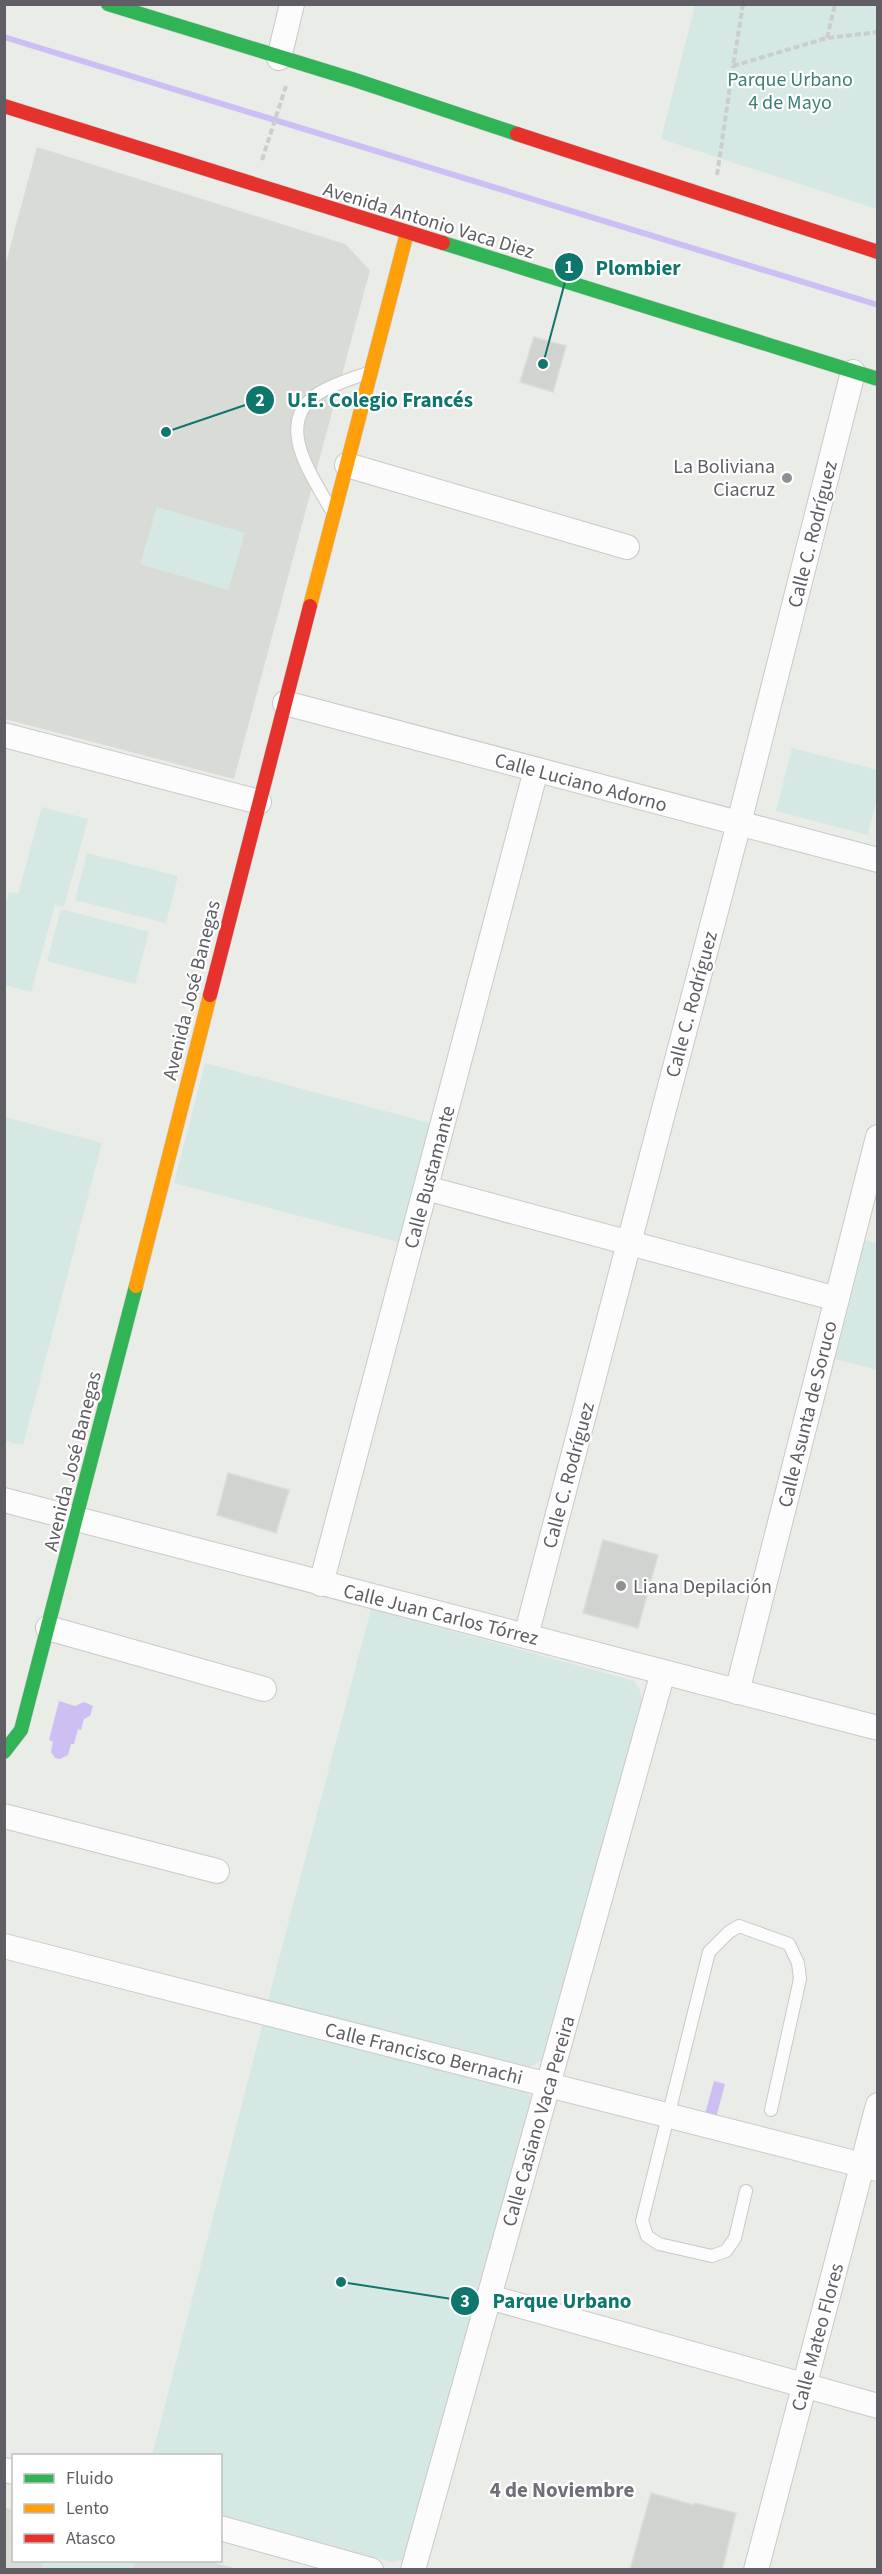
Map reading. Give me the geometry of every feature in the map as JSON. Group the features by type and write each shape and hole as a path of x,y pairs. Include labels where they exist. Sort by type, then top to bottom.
{"main road":[{"path":"108,4 355,80 713,200 878,252"},
{"name":"Avenida Antonio Vaca Diez","path":"4,106 878,379"},
{"name":"Avenida José Banegas","path":"4,1752 21,1730 407,233"}],"street":[{"path":"279,58 292,4"},
{"name":"Calle C. Rodríguez","path":"526,1636 739,823 853,372"},
{"path":"347,465 627,547"},
{"name":"Calle Luciano Adorno","path":"285,703 878,860"},
{"path":"4,735 259,802"},
{"name":"Calle Bustamante","path":"321,1584 536,770"},
{"name":"Calle Asunta de Soruco","path":"737,1692 878,1137"},
{"path":"426,1188 837,1299"},
{"name":"Calle Juan Carlos Tórrez","path":"4,1500 878,1728"},
{"path":"48,1628 264,1689"},
{"name":"Calle Casiano Vaca Pereira","path":"413,2570 663,1672"},
{"path":"4,1816 217,1871"},
{"name":"Calle Francisco Bernachi","path":"4,1946 870,2167"},
{"name":"Calle Mateo Flores","path":"756,2570 804,2385 870,2167 878,2105"},
{"path":"489,2297 878,2406"},
{"path":"222,2529 372,2570"}],"lane":[{"path":"334,514 304,464 297,439 297,422 302,409 317,394 371,372"},
{"path":"746,2191 735,2238 726,2251 712,2256 659,2244 646,2236 642,2221 710,1952 729,1932 739,1926 789,1944 798,1963 800,1979 771,2110"}],"path":[{"path":"713,200 743,4"},
{"path":"827,38 835,4"},
{"path":"733,66 827,38 878,32"},
{"path":"261,162 286,87"}],"shaded area":[{"path":"37,147 345,244 370,270 234,779 5,719 5,266"},
{"path":"59,1701 75,1706 84,1702 93,1706 90,1716 84,1719 81,1730 78,1729 68,1755 60,1759 55,1758 51,1752 53,1742 49,1740"},
{"path":"714,2081 725,2084 715,2121 704,2118"},
{"path":"4,2507 12,2510 12,2562 212,2562 238,2569 5,2569"}],"green space":[{"name":"Parque Urbano 4 de Mayo","path":"695,5 877,5 877,209 661,139"},
{"path":"157,507 245,533 228,590 140,564"},
{"path":"792,748 877,770 877,798 868,835 776,811"},
{"path":"42,807 88,819 64,907 55,905 31,992 5,985 5,907 9,892 18,894"},
{"path":"87,853 178,876 166,923 75,900"},
{"path":"61,909 149,932 135,984 47,961"},
{"path":"205,1063 433,1124 402,1243 174,1183"},
{"path":"5,1117 102,1143 23,1445 5,1441"},
{"path":"865,1240 877,1243 877,1370 835,1359"},
{"path":"371,1609 634,1681 640,1690 643,1708 552,2052 538,2063 524,2069 267,2004"},
{"path":"263,2022 518,2087 530,2096 532,2108 413,2552 403,2560 392,2562 222,2516 222,2454 153,2454"},
{"path":"43,2562 136,2562 133,2569 41,2569"}],"building":[{"path":"534,337 566,346 553,392 520,382"},
{"path":"228,1473 289,1490 276,1533 217,1515"},
{"path":"603,1540 658,1555 638,1628 583,1613"},
{"path":"651,2493 694,2505 695,2503 736,2513 722,2570 630,2570"}],"waterway":[{"path":"4,37 878,305"}],"traffic: fast":[{"path":"108,4 355,80 517,134"},
{"path":"443,243 878,379"},
{"path":"4,1752 21,1730 136,1286"}],"traffic: slow":[{"path":"310,606 407,233"},
{"path":"136,1286 210,995"}],"traffic: jam":[{"path":"4,106 443,243"},
{"path":"517,134 878,252"},
{"path":"210,995 310,606"}],"place":[{"name":"Plombier","path":"543,364"},
{"name":"U.E. Colegio Francés","path":"166,432"},
{"name":"La Boliviana Ciacruz","path":"787,478"},
{"name":"Liana Depilación","path":"621,1586"},
{"name":"Parque Urbano","path":"341,2282"}],"district":[{"name":"4 de Noviembre","path":"562,2490"}]}
